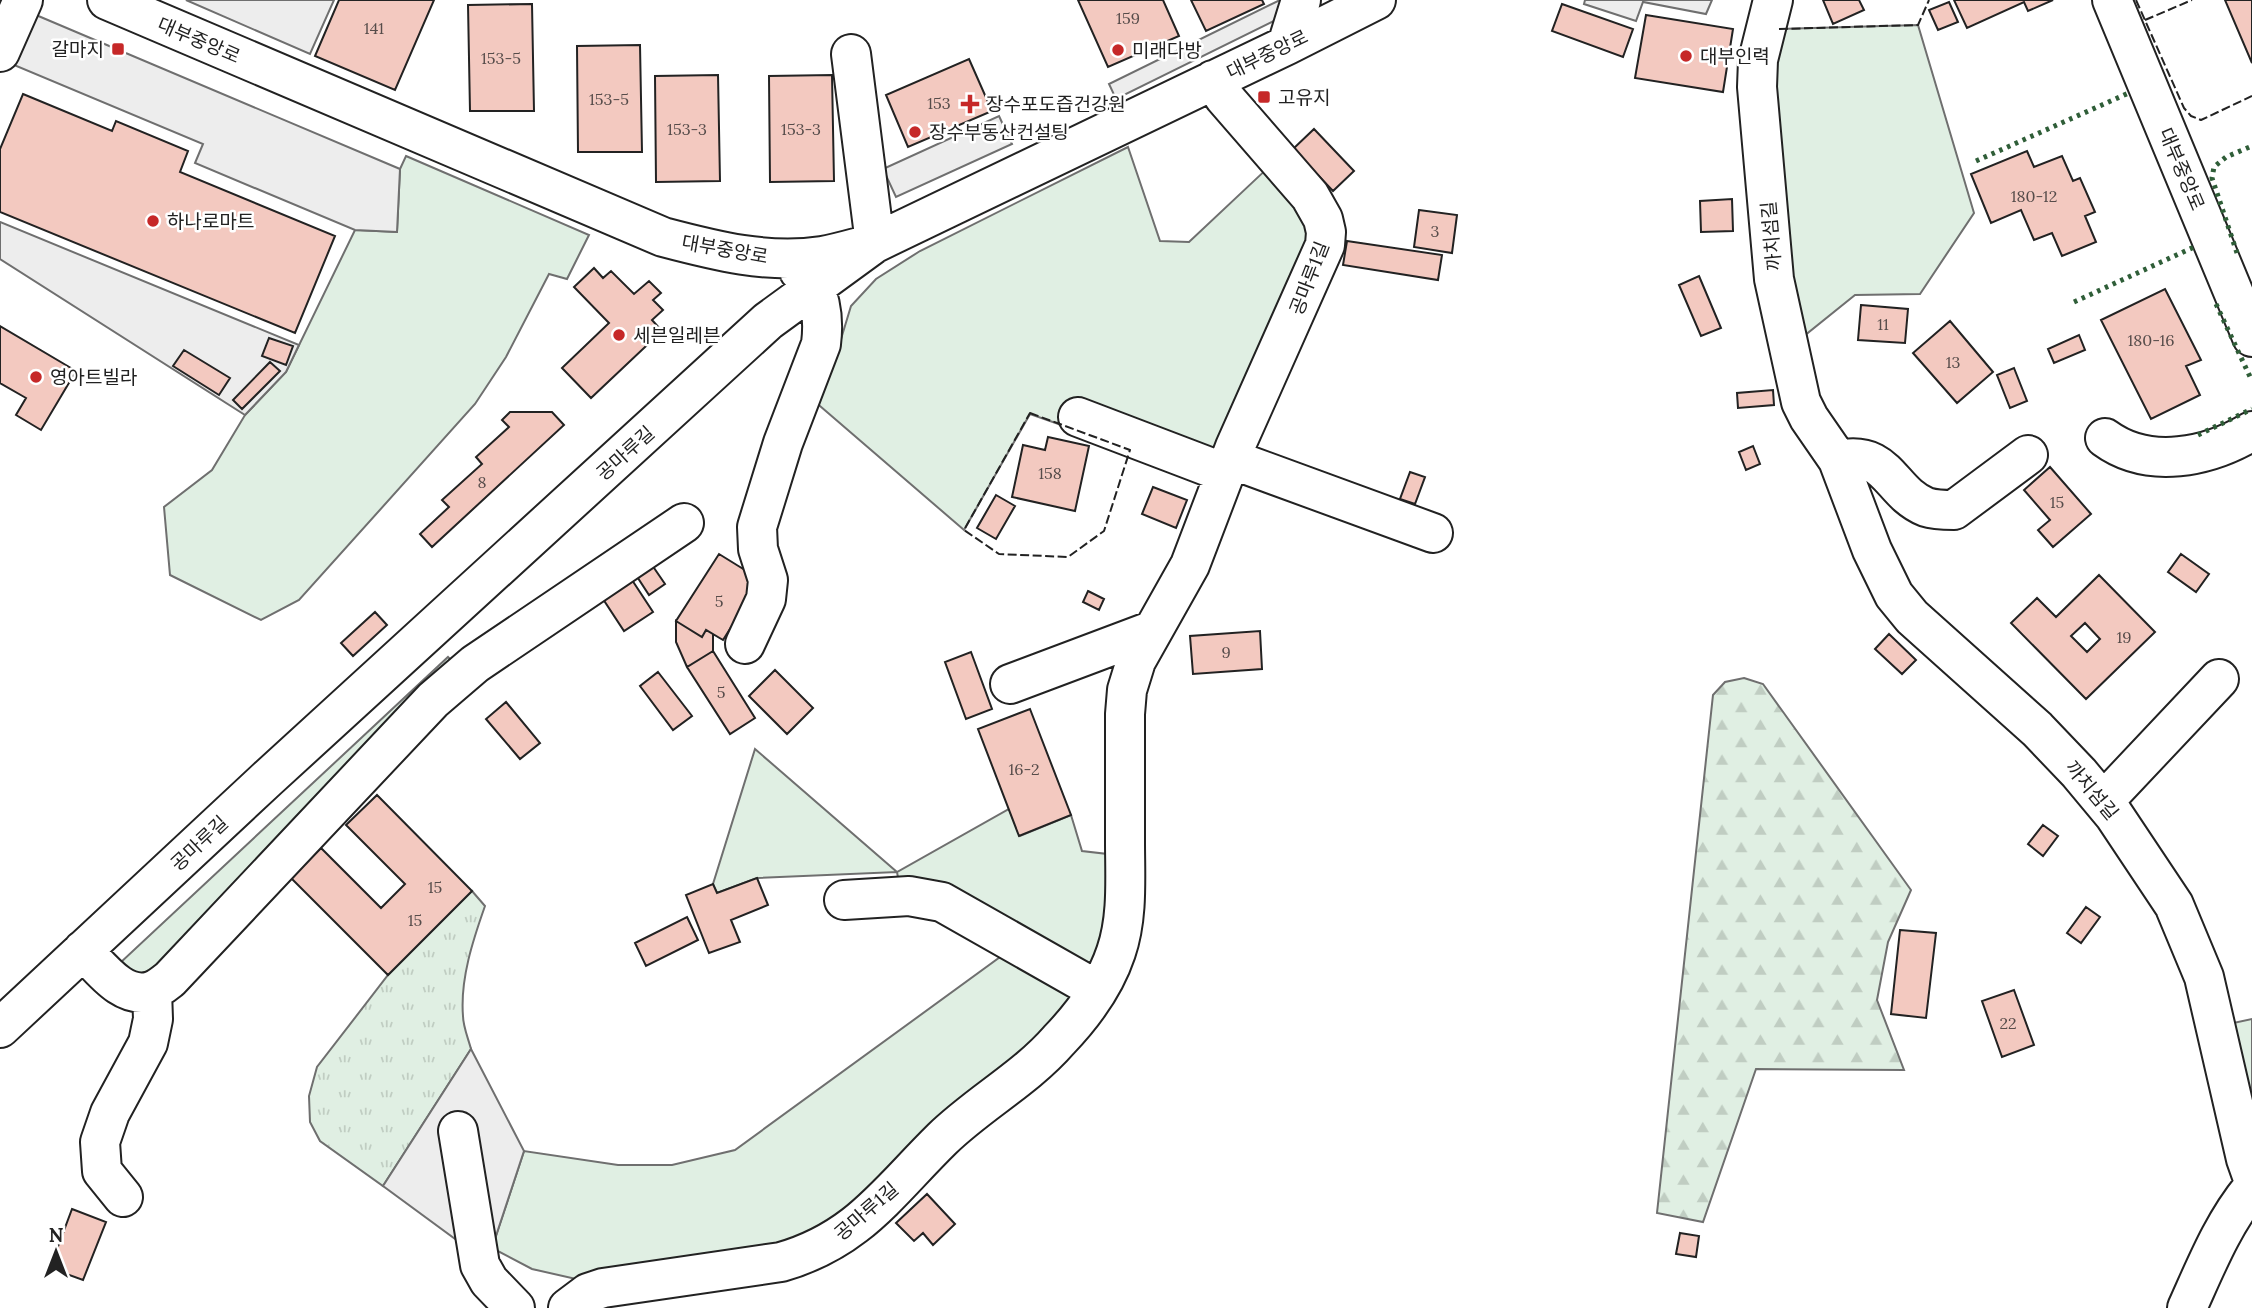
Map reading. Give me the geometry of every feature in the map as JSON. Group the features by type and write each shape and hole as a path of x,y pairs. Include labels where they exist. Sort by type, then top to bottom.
{"street":[{"path":"0,52 23,0"},
{"name":"대부중앙로","path":"107,0 663,237 722,253 790,259 823,256 875,243 1287,46 1376,0"},
{"path":"1287,46 1301,0"},
{"name":"까치섬길","path":"1773,0 1758,60 1757,87 1774,279 1801,401 1809,418 1838,460 1882,574 1906,610 2037,729 2079,773 2103,802 2167,894 2191,940 2204,977 2252,1176"},
{"name":"대부중앙로","path":"2112,0 2252,337"},
{"path":"851,54 875,243"},
{"name":"공마루1길","path":"568,1308 588,1293 603,1288 781,1262 805,1255 830,1243 872,1211 949,1132 1027,1072 1059,1040 1105,978 1123,925 1127,690 1136,661 1151,631 1175,595 1189,565 1228,466 1321,258 1326,232 1323,219 1310,196 1224,97 1213,80"},
{"name":"공마루길","path":"0,1028 768,321 875,243"},
{"path":"745,644 766,599 768,580 758,549 757,527 783,443 821,344 823,328 814,288 803,273 785,264 761,258"},
{"path":"761,258 774,280 776,295 768,321"},
{"path":"1078,416 1433,533"},
{"path":"2105,438 2119,448 2138,453 2158,457 2184,457 2209,451 2252,431"},
{"path":"1838,460 1856,458 1879,464 1915,500 1927,507 1954,510 2028,455"},
{"path":"83,950 117,984 133,993 152,991 170,979 433,700 475,664 684,523"},
{"path":"439,622 475,664"},
{"path":"1010,684 1151,631"},
{"path":"2103,802 2219,679"},
{"path":"844,900 909,896 942,901 1097,990"},
{"path":"123,1198 102,1171 100,1142 110,1113 148,1043 153,1019 152,991"},
{"path":"458,1130 480,1265 489,1281 515,1308"},
{"path":"2187,1308 2218,1239 2237,1206 2252,1188"}],"green space":[{"path":"1918,25 1974,213 1920,294 1855,295 1799,340 1768,111 1776,29"},
{"path":"1128,147 1160,241 1189,242 1272,164 1315,225 1219,453 1067,427 1030,414 964,530 813,400 838,349 851,306 876,279 920,251"},
{"path":"406,156 589,235 567,279 549,274 506,357 475,404 299,600 261,620 170,575 164,507 212,470 245,415 286,372 355,230 397,232 400,169"},
{"path":"448,657 457,666 154,970 139,974 120,963"},
{"path":"1744,678 1763,684 1911,890 1888,942 1877,1000 1904,1070 1756,1069 1703,1222 1657,1213 1713,695 1725,682"},
{"path":"755,749 897,872 757,878 717,893 713,884"},
{"path":"1009,809 1020,836 1071,815 1082,851 1116,855 1113,917 1091,969 899,883 897,872"},
{"path":"472,891 485,906 472,946 463,988 463,1020 471,1049 383,1186 320,1141 310,1122 309,1096 317,1067 388,975"},
{"path":"1007,952 1080,1002 868,1204 788,1253 576,1279 532,1269 492,1248 524,1151 618,1165 672,1165 735,1150"},
{"path":"2252,1019 2252,1152 2224,1025"}],"shaded area":[{"path":"186,0 334,0 310,54"},
{"path":"1280,0 1289,0 1294,11 1116,99 1109,84"},
{"path":"1585,0 1712,0 1706,14 1643,2 1636,21 1584,4"},
{"path":"36,15 400,169 397,232 355,230 195,163 203,144 14,65"},
{"path":"999,116 1012,144 896,197 883,169"},
{"path":"0,222 299,345 286,372 245,415 0,259"},
{"path":"471,1049 524,1151 492,1248 462,1244 383,1186"}],"building":[{"path":"339,0 434,0 395,90 315,56"},
{"path":"1078,0 1163,0 1179,36 1108,67"},
{"path":"1191,0 1262,0 1264,4 1206,31"},
{"path":"1823,0 1859,0 1864,10 1833,24"},
{"path":"1954,0 2053,0 2028,11 2024,2 1967,28"},
{"path":"2225,0 2252,0 2252,63"},
{"path":"1949,2 1958,22 1938,30 1929,10"},
{"path":"532,4 534,111 470,111 468,5"},
{"path":"1562,4 1633,29 1623,57 1552,31"},
{"path":"1646,15 1733,29 1723,92 1635,78"},
{"path":"640,45 642,152 578,152 577,46"},
{"path":"969,59 992,111 908,147 886,95"},
{"path":"718,75 720,181 656,182 655,76"},
{"path":"832,75 834,181 770,182 769,76"},
{"path":"23,94 112,131 116,121 188,151 180,172 335,236 295,333 0,212 0,149"},
{"path":"1314,129 1354,171 1333,191 1293,149"},
{"path":"2027,151 2034,167 2062,156 2073,181 2080,178 2095,212 2085,216 2096,242 2062,256 2052,233 2034,240 2021,210 1991,223 1971,174"},
{"path":"1732,199 1733,231 1701,232 1700,201"},
{"path":"1419,210 1457,215 1452,253 1414,247"},
{"path":"1347,241 1442,255 1438,280 1343,265"},
{"path":"594,268 603,278 611,271 634,294 649,281 661,293 653,300 663,310 652,320 662,331 591,398 562,368 609,323 574,287"},
{"path":"1699,276 1721,328 1701,336 1679,285"},
{"path":"2165,289 2201,360 2186,366 2200,395 2151,419 2101,320"},
{"path":"1861,305 1908,309 1905,343 1858,340"},
{"path":"1950,321 1993,372 1957,403 1913,353"},
{"name":"영아트빌라","path":"0,326 76,371 41,430 16,415 26,398 0,383"},
{"path":"2079,335 2085,350 2054,363 2048,349"},
{"path":"269,338 293,346 286,365 262,356"},
{"path":"184,350 230,378 219,395 173,366"},
{"path":"270,362 280,371 242,409 233,400"},
{"path":"2014,368 2027,401 2010,408 1997,375"},
{"path":"1773,390 1774,405 1738,408 1737,393"},
{"path":"510,412 552,412 564,425 432,547 420,534 449,507 442,500 482,464 476,457 509,427 502,420"},
{"path":"1048,437 1089,446 1075,511 1012,497 1023,445 1045,450"},
{"path":"1753,446 1760,464 1746,470 1739,452"},
{"path":"2050,467 2091,514 2053,547 2038,530 2050,520 2024,490"},
{"path":"1410,472 1425,477 1415,504 1400,499"},
{"path":"1153,487 1187,500 1176,528 1142,514"},
{"path":"996,495 1015,506 996,539 977,528"},
{"path":"719,554 761,580 723,640 706,630 702,637 676,621"},
{"path":"2181,554 2209,574 2196,592 2168,572"},
{"path":"652,565 665,584 649,595 636,575"},
{"path":"2099,575 2155,632 2086,699 2011,623 2037,598 2056,617","holes":["2085,623 2100,639 2087,652 2071,636"]},
{"path":"632,580 653,612 624,631 603,599"},
{"path":"1088,591 1104,599 1099,610 1083,602"},
{"path":"375,612 387,625 353,656 341,643"},
{"path":"676,621 702,637 706,630 713,634 713,651 687,667 676,642"},
{"path":"1260,631 1262,669 1193,674 1190,636"},
{"path":"1889,634 1916,660 1902,674 1875,649"},
{"path":"713,651 755,718 730,734 687,667"},
{"path":"971,652 992,709 966,719 945,662"},
{"path":"775,670 813,708 787,734 749,696"},
{"path":"658,672 692,716 673,730 640,686"},
{"path":"506,702 540,743 520,759 486,719"},
{"path":"1030,709 1071,815 1019,836 978,729"},
{"path":"377,795 472,891 388,975 291,878 321,848 381,908 405,884 346,825"},
{"path":"2043,825 2058,836 2043,856 2028,844"},
{"path":"757,878 768,905 731,920 740,942 709,953 686,895 713,884 717,893"},
{"path":"2086,907 2100,917 2081,943 2067,933"},
{"path":"687,917 698,940 646,966 635,943"},
{"path":"1900,930 1936,933 1926,1018 1891,1014"},
{"path":"2014,990 2034,1045 2002,1057 1982,1001"},
{"path":"927,1194 955,1224 933,1245 923,1233 914,1241 896,1223"},
{"path":"72,1209 106,1222 83,1280 50,1268"},
{"path":"1680,1233 1699,1236 1696,1257 1676,1254"}],"hedge":[{"path":"1976,161 2131,92"},
{"path":"2237,253 2212,178 2214,167 2226,157 2252,146"},
{"path":"2074,302 2194,247"},
{"path":"2216,304 2252,381"},
{"path":"2198,435 2252,409"}],"fence":[{"path":"1779,29 1918,25 1929,0"},
{"path":"2136,0 2184,108 2191,116 2201,120 2252,96"},
{"path":"2145,20 2192,0"},
{"path":"1030,413 1130,450 1104,531 1068,557 999,554 964,530 1030,413"}],"place":[{"name":"갈마지","path":"118,49"},
{"name":"미래다방","path":"1118,50"},
{"name":"대부인력","path":"1686,56"},
{"name":"고유지","path":"1264,97"},
{"name":"장수포도즙건강원","path":"970,104"},
{"name":"장수부동산컨설팅","path":"915,132"},
{"name":"하나로마트","path":"153,221"},
{"name":"세븐일레븐","path":"619,335"},
{"name":"영아트빌라","path":"36,377"}]}
